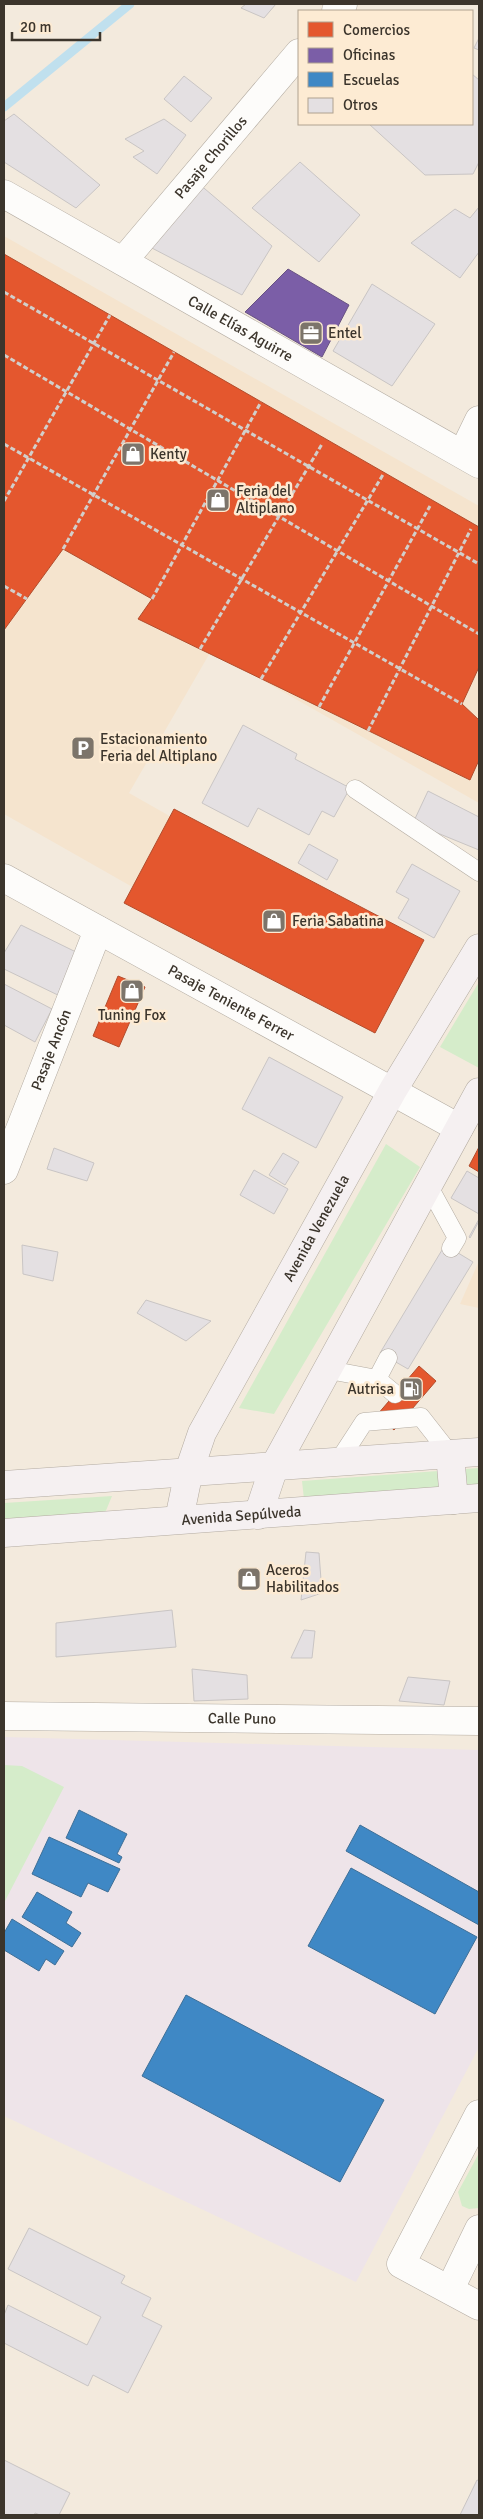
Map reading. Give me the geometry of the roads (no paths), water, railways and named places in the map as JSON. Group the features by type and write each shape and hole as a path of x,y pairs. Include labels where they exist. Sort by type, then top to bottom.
{"street":[{"name":"Pasaje Chorillos","path":"123,261 298,54"},
{"name":"Calle Elías Aguirre","path":"4,194 471,458"},
{"path":"471,458 479,420"},
{"name":"Pasaje Teniente Ferrer","path":"4,878 459,1128"},
{"name":"Pasaje Ancón","path":"4,1170 98,930"},
{"name":"Avenida Venezuela","path":"178,1519 188,1471 202,1434 392,1090 479,948"},
{"path":"258,1515 274,1467 329,1370 479,1092"},
{"path":"4,1485 479,1452"},
{"path":"450,1454 466,1499"},
{"name":"Avenida Sepúlveda","path":"4,1533 466,1499"},
{"name":"Calle Puno","path":"4,1716 479,1721"},
{"path":"479,2114 402,2264 479,2306"},
{"path":"450,2289 479,2229"}],"lane":[{"path":"355,789 479,872"},
{"path":"428,1185 457,1238 451,1248"},
{"path":"377,1379 388,1358"},
{"path":"329,1370 377,1379 395,1394"},
{"path":"338,1462 364,1422 416,1413 450,1454"}],"waterway":[{"path":"4,107 130,4"}],"place":[{"name":"Entel","path":"311,333"},
{"name":"Kenty","path":"133,454"},
{"name":"Feria del Altiplano","path":"218,500"},
{"name":"Estacionamiento Feria del Altiplano","path":"83,748"},
{"name":"Feria Sabatina","path":"274,921"},
{"name":"Tuning Fox","path":"132,991"},
{"name":"Autrisa","path":"411,1389"},
{"name":"Aceros Habilitados","path":"249,1579"}]}
